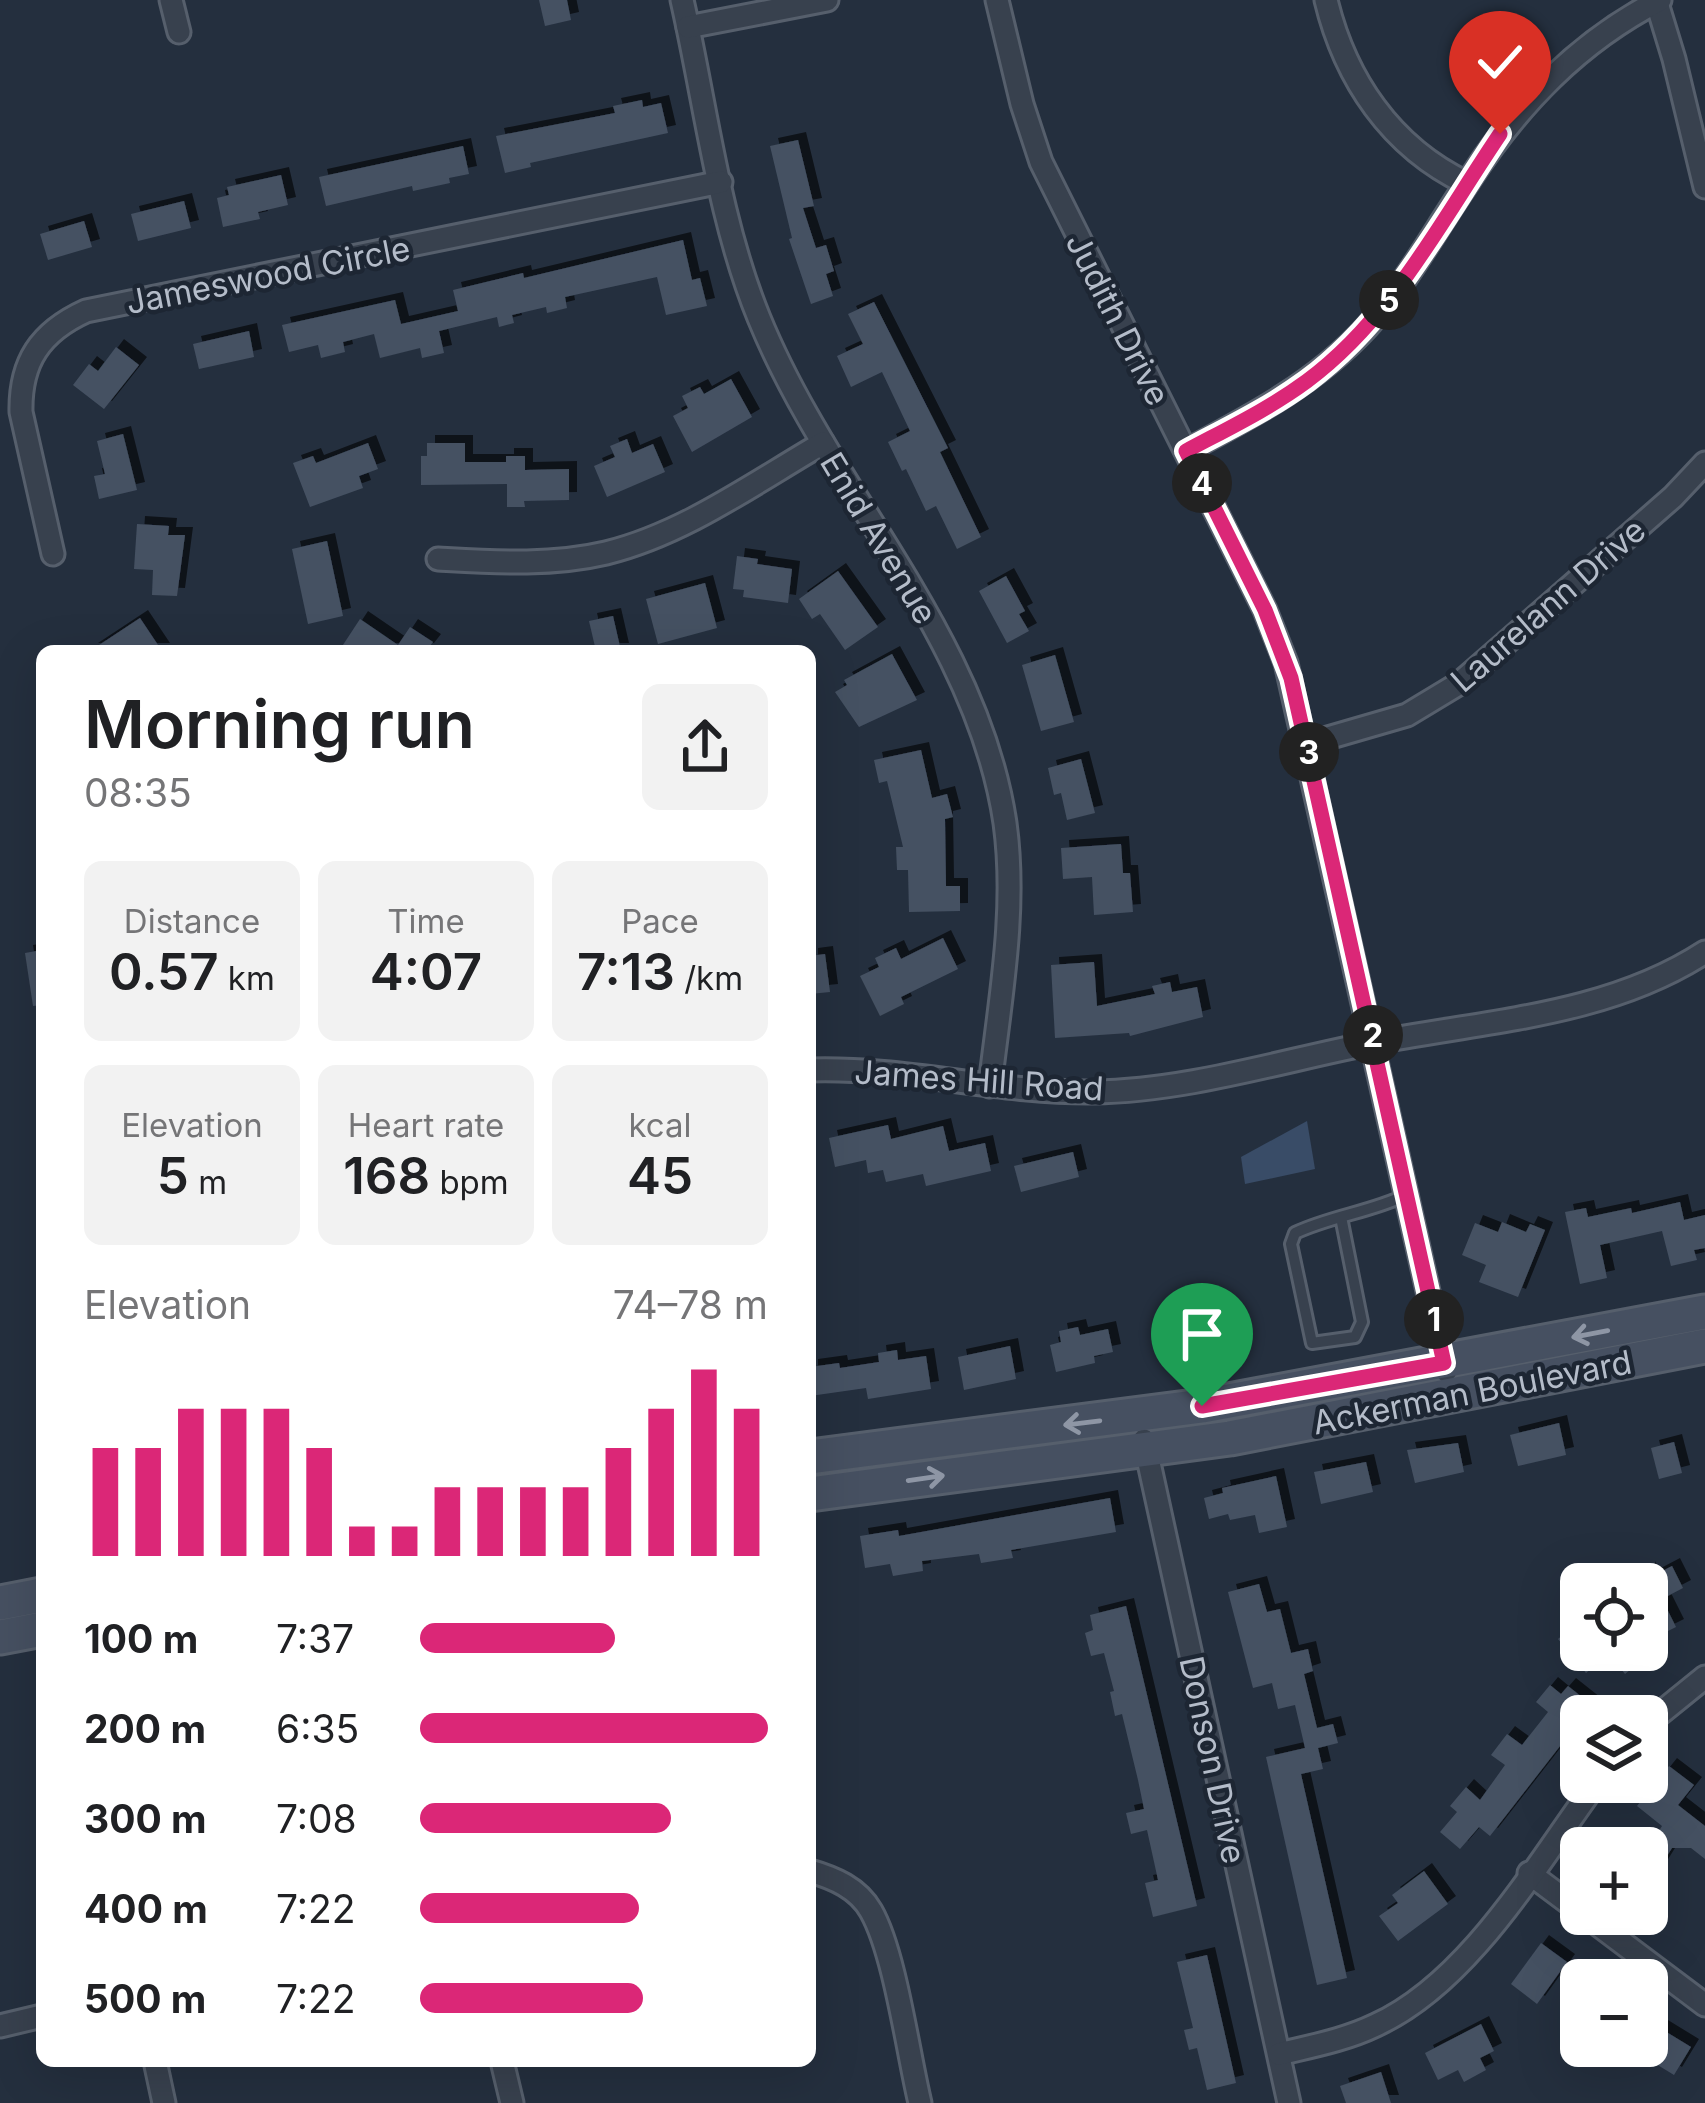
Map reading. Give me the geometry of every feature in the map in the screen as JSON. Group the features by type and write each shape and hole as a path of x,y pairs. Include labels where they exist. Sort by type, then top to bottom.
{"street":[{"path":"171,0 179,32"},
{"name":"Enid Avenue","path":"682,0 721,182 759,317 787,380 962,681 984,738 998,789 1008,860 1009,929 990,1086"},
{"path":"688,27 827,0"},
{"name":"Judith Drive","path":"997,0 1041,162 1265,610 1291,678 1448,1380"},
{"path":"1326,0 1347,65 1368,100 1415,151 1466,183"},
{"path":"1186,451 1268,407 1339,355 1398,289 1520,109 1565,63 1657,1 1705,187"},
{"name":"Jameswood Circle","path":"52,554 21,412 21,389 33,350 65,320 86,311 721,182"},
{"path":"438,560 566,560 644,541 681,525 823,443"},
{"name":"Laurelann Drive","path":"1307,744 1407,715 1460,683 1673,497 1705,463"},
{"name":"James Hill Road","path":"816,1070 888,1072 990,1086 1094,1092 1138,1089 1573,1006 1642,985 1705,952"},
{"name":"Ackerman Boulevard","path":"816,1493 1230,1438 1705,1312"},
{"name":"Ackerman Boulevard","path":"816,1456 1705,1346"},
{"name":"Donson Drive","path":"1139,1416 1289,2103"},
{"path":"0,1603 36,1596"},
{"path":"0,1637 36,1630"},
{"path":"1668,1707 1705,1677"},
{"path":"1279,2054 1345,2038 1410,2006 1466,1959 1581,1803"},
{"path":"816,1873 847,1886 872,1912 920,2103"},
{"path":"1529,1874 1560,1897"},
{"path":"1611,1935 1705,2005"},
{"path":"0,2026 36,2017"},
{"path":"156,2067 164,2103"},
{"path":"503,2067 512,2103"}],"lane":[{"path":"1341,1217 1362,1322 1355,1337 1312,1343 1291,1244 1295,1233 1341,1217 1406,1195"}],"water":[{"path":"1307,1121 1315,1169 1245,1184 1241,1157"}],"building":[{"path":"539,0 567,0 571,20 545,26"},
{"path":"642,100 643,107 661,103 668,133 530,163 531,167 505,173 496,136 615,113 613,106"},
{"path":"798,140 814,206 803,208 816,248 826,245 834,271 826,274 833,296 811,304 789,239 770,146"},
{"path":"463,146 469,174 449,178 450,183 413,191 412,186 326,206 319,177"},
{"path":"281,175 288,205 258,212 260,219 223,227 217,198 229,195 227,187"},
{"path":"184,201 191,228 138,241 131,214"},
{"path":"84,221 92,247 48,260 40,234"},
{"path":"683,240 692,280 700,278 707,306 666,315 657,277 565,297 567,308 547,313 546,307 512,315 514,323 499,327 497,317 439,331 444,353 422,358 420,348 380,358 374,334 343,342 345,352 321,358 318,345 289,352 282,325 395,300 401,324 458,311 453,290"},
{"path":"874,302 948,448 940,452 981,537 957,549 936,506 926,511 888,442 910,431 882,372 851,387 837,356 863,344 848,314"},
{"path":"249,331 254,357 199,369 193,344"},
{"path":"116,347 139,365 104,409 73,385 89,364 98,371"},
{"path":"731,379 752,417 692,452 673,416 688,408 682,396 700,387 704,394"},
{"path":"123,434 137,490 99,499 94,476 105,474 97,441"},
{"path":"627,439 632,453 653,444 665,472 607,497 594,466 615,457 610,446"},
{"path":"368,443 378,469 359,476 363,488 310,507 293,463 313,456 316,463"},
{"path":"427,443 465,443 465,462 506,462 506,456 525,456 525,470 569,469 569,500 524,501 525,507 507,507 507,484 421,485 421,456 427,456"},
{"path":"137,524 169,526 168,535 185,535 177,596 152,595 153,570 134,569"},
{"path":"327,541 343,616 308,624 292,549"},
{"path":"737,556 792,569 788,603 743,597 744,590 733,589"},
{"path":"838,571 878,627 845,650 820,614 812,619 799,599"},
{"path":"1006,576 1025,611 1019,614 1029,631 1007,643 979,591"},
{"path":"705,583 717,628 658,644 646,599"},
{"path":"613,616 620,645 595,645 589,621"},
{"path":"140,618 158,645 99,645"},
{"path":"360,619 398,645 343,645"},
{"path":"410,627 433,642 431,645 398,645"},
{"path":"892,654 917,700 859,727 835,692 847,685 844,680"},
{"path":"1055,655 1074,722 1041,731 1022,665"},
{"path":"921,750 932,798 947,794 953,817 945,819 946,886 960,886 960,911 909,912 908,870 897,870 896,847 903,847 887,781 879,783 874,760"},
{"path":"1081,759 1095,813 1067,820 1061,793 1054,795 1048,768"},
{"path":"1121,844 1123,873 1130,873 1133,912 1094,915 1092,877 1063,879 1061,848"},
{"path":"943,938 958,969 901,997 904,1004 880,1016 860,976 879,967 875,958 896,948 901,959"},
{"path":"36,951 36,1006 33,1006 25,953"},
{"path":"825,954 830,992 816,993 816,955"},
{"path":"1094,962 1097,1006 1155,994 1152,986 1170,982 1172,992 1197,987 1203,1017 1130,1036 1055,1038 1051,965"},
{"path":"888,1125 891,1139 943,1126 949,1151 985,1143 991,1171 926,1186 923,1174 886,1182 883,1170 868,1173 866,1160 835,1167 829,1138"},
{"path":"1073,1152 1079,1177 1021,1192 1014,1166"},
{"path":"1680,1202 1684,1220 1705,1215 1705,1248 1694,1250 1697,1260 1671,1266 1662,1231 1600,1245 1607,1278 1580,1284 1565,1212 1586,1208 1588,1217"},
{"path":"1502,1222 1526,1232 1530,1224 1545,1230 1518,1297 1479,1282 1486,1265 1462,1255 1475,1223 1498,1232"},
{"path":"1078,1327 1080,1335 1108,1329 1113,1352 1094,1356 1095,1363 1056,1372 1050,1345 1061,1342 1059,1331"},
{"path":"1010,1346 1016,1379 964,1390 958,1357"},
{"path":"897,1350 898,1360 926,1356 931,1389 868,1399 866,1388 816,1395 816,1366 879,1362 878,1353"},
{"path":"1559,1423 1566,1455 1518,1466 1510,1435"},
{"path":"1674,1442 1682,1473 1659,1479 1651,1448"},
{"path":"1458,1443 1464,1472 1415,1483 1407,1450"},
{"path":"1366,1462 1373,1492 1321,1504 1314,1472"},
{"path":"1276,1476 1287,1527 1259,1533 1255,1515 1209,1519 1204,1498 1223,1493 1222,1488"},
{"path":"1110,1498 1116,1532 1011,1550 1013,1558 981,1563 979,1554 922,1561 923,1571 893,1576 890,1564 865,1568 860,1536 898,1530 899,1536"},
{"path":"1672,1566 1683,1588 1668,1596 1668,1568"},
{"path":"1259,1584 1267,1612 1280,1609 1291,1653 1308,1649 1313,1671 1304,1674 1317,1728 1333,1724 1338,1743 1318,1748 1323,1769 1301,1774 1347,1978 1317,1985 1266,1757 1305,1748 1295,1705 1278,1709 1272,1683 1253,1688 1228,1592"},
{"path":"1126,1606 1197,1906 1153,1917 1145,1883 1158,1880 1147,1830 1131,1834 1126,1813 1144,1809 1138,1780 1122,1714 1115,1716 1104,1653 1091,1656 1085,1633 1093,1630 1090,1615"},
{"path":"1550,1685 1561,1694 1568,1686 1579,1695 1560,1695 1560,1746 1490,1836 1479,1827 1460,1849 1440,1832 1457,1812 1450,1806 1466,1787 1480,1800 1505,1765 1491,1755 1507,1734 1522,1745 1548,1712 1536,1702"},
{"path":"1668,1767 1694,1785 1678,1805 1705,1826 1705,1859 1691,1848 1672,1848 1668,1854 1668,1827 1661,1827 1637,1806 1668,1803"},
{"path":"1424,1871 1448,1904 1398,1941 1379,1916 1398,1903 1392,1895"},
{"path":"1541,1943 1563,1959 1560,1972 1537,2004 1511,1984"},
{"path":"1207,1955 1236,2083 1207,2090 1197,2048 1189,2050 1184,2030 1193,2028 1177,1962"},
{"path":"1481,2024 1494,2051 1480,2058 1486,2070 1464,2082 1458,2070 1438,2080 1425,2053"},
{"path":"1668,2033 1691,2047 1674,2075 1661,2067 1668,2067"},
{"path":"1381,2072 1391,2103 1346,2103 1340,2086"}],"route":[{"path":"1202,1406 1444,1363 1291,678 1265,610 1186,451 1307,381 1368,326 1398,289 1500,134"}]}
